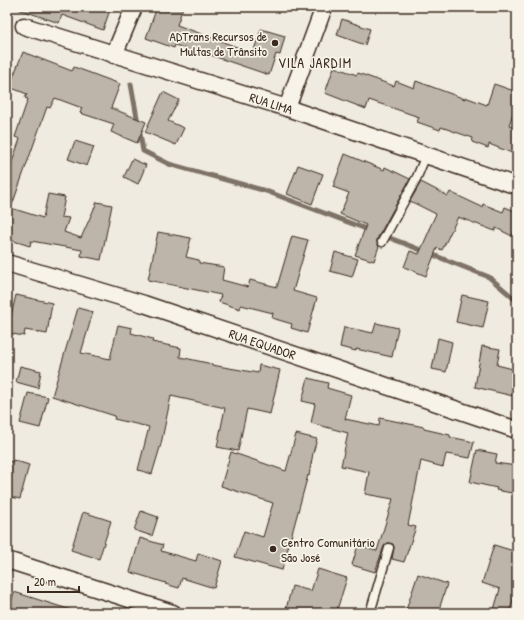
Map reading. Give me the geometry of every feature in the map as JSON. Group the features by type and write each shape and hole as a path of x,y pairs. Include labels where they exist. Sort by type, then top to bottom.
{"street":[{"path":"114,55 134,7"},
{"path":"287,108 324,7"},
{"name":"RUA LIMA","path":"24,26 287,108 517,186"},
{"name":"RUA EQUADOR","path":"7,263 144,304 517,430"},
{"path":"7,560 173,613"}],"lane":[{"path":"382,242 417,177 426,155"},
{"path":"370,613 389,548"}],"building":[{"path":"18,7 111,7 103,30 62,15 59,23 18,9"},
{"path":"157,7 183,7 177,25 253,53 261,29 285,36 280,55 276,54 269,75 210,55 209,57 175,45 174,48 146,38"},
{"path":"342,19 370,29 365,45 337,35"},
{"path":"23,52 72,71 74,67 120,84 111,108 146,122 137,143 111,132 114,124 80,113 82,108 55,98 50,108 47,107 11,208 43,218 48,194 65,197 61,217 69,218 64,232 81,238 97,202 112,205 101,260 81,256 82,250 31,241 30,246 7,239 7,176 20,139 15,137 28,99 25,98 27,94 9,87"},
{"path":"334,67 357,75 358,73 394,86 396,81 414,88 416,81 465,99 465,97 487,105 494,84 517,92 517,102 509,125 517,129 517,155 489,144 488,148 472,142 473,138 441,127 440,130 417,122 419,117 369,100 366,109 325,93"},
{"path":"163,92 179,100 168,121 184,128 176,145 145,132"},
{"path":"75,141 94,147 87,166 68,159"},
{"path":"345,154 384,170 385,167 410,179 377,239 379,246 374,261 355,255 366,225 340,214 349,193 333,187"},
{"path":"132,159 146,165 138,184 124,177"},
{"path":"298,165 323,174 312,204 287,194"},
{"path":"421,182 448,196 450,192 482,207 483,204 503,212 505,207 517,212 517,225 512,236 496,228 495,231 458,217 442,250 437,248 426,276 404,267 410,251 419,254 436,214 410,201"},
{"path":"158,232 191,238 186,257 199,260 199,263 224,267 222,280 248,287 250,280 277,287 292,236 308,240 293,291 317,298 307,333 291,328 292,324 272,318 273,313 241,305 240,309 219,302 221,295 148,280"},
{"path":"335,252 358,259 352,277 330,271"},
{"path":"16,295 52,303 47,334 25,330 24,336 7,333"},
{"path":"462,295 489,301 483,328 456,322"},
{"path":"78,308 93,312 81,353 110,359 118,325 132,328 131,333 153,339 152,342 181,348 180,357 212,365 258,373 259,365 280,370 270,414 247,409 238,451 217,447 225,408 171,396 161,444 152,474 138,470 149,427 114,419 115,416 52,396"},
{"path":"376,323 398,328 392,357 340,347 344,327 373,333"},
{"path":"438,338 452,342 446,372 432,369"},
{"path":"482,346 500,349 497,365 517,370 517,397 475,387"},
{"path":"20,366 41,371 38,388 16,382"},
{"path":"308,378 328,383 327,388 351,395 345,419 379,426 380,418 424,427 424,429 450,435 450,437 474,442 470,458 446,454 443,467 421,461 408,525 416,527 404,562 392,559 394,547 393,544 388,543 384,546 375,572 352,565 358,545 377,551 393,499 365,494 369,472 341,466 348,433 311,423 315,404 302,401"},
{"path":"28,393 48,397 40,428 20,423"},
{"path":"296,434 317,439 309,476 308,475 282,570 235,557 244,531 263,537 273,503 221,486 231,452 286,471"},
{"path":"477,450 497,454 495,463 517,466 517,494 496,490 497,488 470,482"},
{"path":"13,460 29,465 20,499 7,496 7,461 12,462"},
{"path":"141,511 158,517 152,536 134,530"},
{"path":"83,512 111,521 99,559 71,550"},
{"path":"140,538 163,545 161,551 196,561 198,553 222,561 214,588 182,578 179,588 130,572"},
{"path":"494,545 517,552 517,587 509,613 493,613 500,589 482,583"},
{"path":"318,569 347,578 336,613 285,613 292,586 311,591"},
{"path":"418,574 447,584 438,613 405,613"},
{"path":"14,592 71,610 70,613 8,613"}],"waterway":[{"path":"131,84 143,151 169,164 266,191 489,277 517,301"}],"place":[{"name":"ADTrans Recursos de Multas de Trânsito","path":"275,43"},
{"name":"Centro Comunitário São José","path":"273,549"}],"district":[{"name":"VILA JARDIM","path":"315,63"}]}
